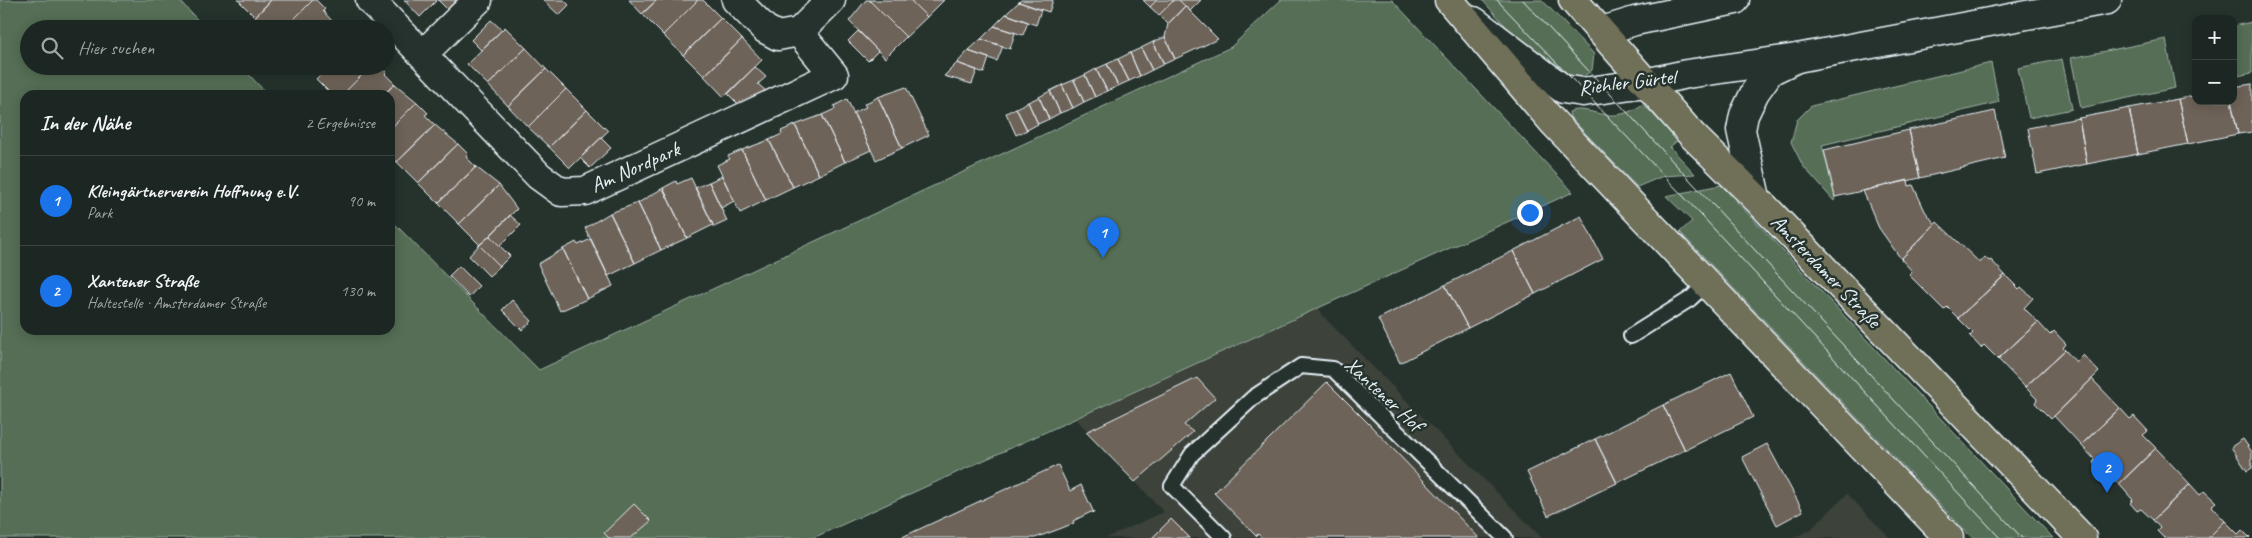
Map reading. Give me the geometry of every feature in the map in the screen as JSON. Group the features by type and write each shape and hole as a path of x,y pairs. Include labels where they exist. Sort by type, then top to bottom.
{"main road":[{"name":"Amsterdamer Straße","path":"1573,0 1692,135 1756,198 2082,538"},
{"path":"1452,3 1552,121 1950,538"}],"street":[{"name":"Am Nordpark","path":"370,0 390,20"},
{"path":"423,54 478,0"},
{"path":"736,0 765,29 778,36 799,32 831,0"},
{"path":"1602,31 1635,21 1735,0"},
{"name":"Riehler Gürtel","path":"1452,3 1563,89 1583,92 1797,58 2107,0"},
{"name":"Am Nordpark","path":"395,25 539,176 561,192 585,191 834,75 799,32"},
{"name":"Riehler Gürtel","path":"1756,198 1741,130 1744,115 1755,92 1770,71 1797,58"}],"lane":[{"path":"1631,336 1690,299 1706,284"},
{"name":"Xantener Hof","path":"1224,538 1172,486 1192,454 1254,397 1301,366 1333,369 1505,538"}],"shaded area":[{"path":"1319,308 1323,316 1542,538 1106,538 1164,512 1076,419"},
{"path":"1847,494 1890,538 1793,538 1810,530"}],"green space":[{"path":"0,0 179,0 198,20 20,20 20,75 249,75 263,90 20,90 20,335 395,335 395,224 539,370 1231,47 1281,0 1392,0 1573,192 813,538 0,538"},
{"path":"1482,0 1542,0 1594,54 1592,70 1579,80 1552,68 1526,47"},
{"path":"2252,22 2252,73 2237,76 2237,60 2237,25"},
{"path":"2166,39 2175,88 2081,108 2071,58"},
{"path":"2062,59 2072,109 2029,118 2018,68"},
{"path":"1991,63 1999,102 1822,145 1835,197 1834,201 1803,166 1791,142 1797,120 1811,106"},
{"path":"1643,104 1678,140 1670,147 1695,174 1663,176 1637,187 1570,117 1569,112 1579,110 1604,115 1618,115 1631,111"},
{"path":"1721,185 2053,538 1972,538 1680,232 1692,221 1666,196"}],"building":[{"path":"238,0 271,0 255,17"},
{"path":"271,0 313,0 293,20 258,20 255,17"},
{"path":"313,0 316,0 325,9 323,11 331,20 293,20"},
{"path":"404,0 437,0 420,17"},
{"path":"438,0 458,0 448,10"},
{"path":"543,0 564,0 569,5 559,15"},
{"path":"629,0 657,0 642,14"},
{"path":"657,0 698,0 663,35 642,14"},
{"path":"698,0 703,0 721,18 683,55 663,35"},
{"path":"866,0 869,0 906,37 885,58 849,21"},
{"path":"869,0 910,0 927,17 906,37"},
{"path":"910,0 944,0 927,17"},
{"path":"1021,0 1053,0 1049,12 1019,2"},
{"path":"1143,0 1157,0 1150,7"},
{"path":"1157,0 1174,0 1159,15 1150,7"},
{"path":"1174,0 1179,0 1185,6 1168,24 1159,15"},
{"path":"1179,0 1201,0 1190,11"},
{"path":"1019,2 1041,10 1036,25 1006,14"},
{"path":"1185,6 1218,39 1175,59 1165,37 1168,24"},
{"path":"1006,14 1028,22 1023,35 994,26"},
{"path":"721,18 742,39 704,76 683,55"},
{"path":"491,20 502,30 481,50 471,40"},
{"path":"994,26 1015,33 1010,49 981,39"},
{"path":"505,27 526,48 488,85 467,64"},
{"path":"858,31 878,51 868,61 848,41"},
{"path":"1165,37 1175,59 1164,64 1153,42"},
{"path":"742,39 762,60 724,97 704,76"},
{"path":"981,39 1003,46 997,61 968,51"},
{"path":"1153,42 1164,64 1152,70 1141,48"},
{"path":"526,48 546,69 508,106 488,85"},
{"path":"1141,48 1152,70 1140,76 1130,53"},
{"path":"968,51 989,58 984,73 957,63"},
{"path":"1130,53 1140,76 1129,81 1118,59"},
{"path":"1118,59 1129,81 1118,86 1107,64"},
{"path":"957,63 977,70 972,84 944,76"},
{"path":"1107,64 1118,86 1107,91 1096,69"},
{"path":"755,67 766,77 758,84 767,92 739,105 728,94"},
{"path":"546,69 566,89 528,127 508,106"},
{"path":"1096,69 1107,91 1095,97 1085,75"},
{"path":"320,75 362,75 347,90 327,90 316,79"},
{"path":"362,75 386,75 395,84 388,90 347,90"},
{"path":"1085,75 1095,97 1084,102 1074,80"},
{"path":"1074,80 1084,102 1073,108 1062,85"},
{"path":"395,84 417,102 395,124 395,90 388,90"},
{"path":"2252,84 2252,132 2238,134 2232,105 2237,105 2237,86"},
{"path":"1062,85 1073,108 1060,113 1050,91"},
{"path":"906,87 929,135 902,148 878,97"},
{"path":"566,89 587,110 549,147 528,127"},
{"path":"1050,91 1060,113 1049,119 1039,97"},
{"path":"2192,96 2192,105 2232,105 2238,134 2188,144 2178,99"},
{"path":"878,97 902,148 876,160 853,113 866,107 864,104"},
{"path":"1039,97 1049,119 1038,124 1028,102"},
{"path":"847,99 871,150 845,162 822,115 835,109 834,106"},
{"path":"2178,99 2188,144 2138,154 2129,108"},
{"path":"417,102 428,113 425,115 435,125 397,162 395,160 395,124"},
{"path":"1028,102 1038,124 1027,130 1016,108"},
{"path":"1016,108 1027,130 1016,135 1006,113"},
{"path":"2129,108 2138,154 2087,164 2079,118"},
{"path":"587,110 608,131 570,168 549,147"},
{"path":"1995,111 2005,158 1920,178 1909,130"},
{"path":"822,115 845,162 819,175 795,125"},
{"path":"2079,118 2087,164 2037,174 2028,128"},
{"path":"435,125 458,144 418,183 397,162"},
{"path":"795,125 819,175 793,187 769,140 782,134 781,131"},
{"path":"1909,130 1920,178 1835,197 1824,150"},
{"path":"601,138 611,148 590,168 580,158"},
{"path":"769,140 793,187 766,200 742,150"},
{"path":"458,144 468,154 466,157 476,167 438,203 418,183"},
{"path":"742,150 766,200 740,213 717,165 730,159 728,156"},
{"path":"476,167 499,185 459,224 438,203"},
{"path":"722,176 734,201 721,208 709,182"},
{"path":"691,178 713,225 687,238 663,188 676,181 677,184"},
{"path":"1908,180 1909,186 1913,185 1925,211 1935,224 1901,259 1879,228 1863,191"},
{"path":"709,182 727,221 714,227 695,188"},
{"path":"499,185 517,209 480,245 459,224"},
{"path":"663,188 687,238 661,250 638,203"},
{"path":"638,203 661,250 635,263 610,213"},
{"path":"610,213 635,263 608,276 585,228"},
{"path":"510,215 521,225 500,246 490,236"},
{"path":"1581,216 1603,259 1535,294 1513,251"},
{"path":"1937,222 1980,263 1985,257 1989,261 1991,260 2005,275 1958,318 1947,307 1944,310 1909,275 1912,271 1901,259"},
{"path":"490,236 510,256 500,266 479,245"},
{"path":"591,239 613,286 587,299 563,249 576,242 578,245"},
{"path":"479,245 500,266 489,276 469,256"},
{"path":"563,249 587,299 560,311 538,264"},
{"path":"1513,251 1535,294 1468,328 1445,285"},
{"path":"459,266 479,286 469,297 449,276"},
{"path":"2005,275 2019,289 2021,287 2033,298 2024,308 2038,322 1998,359 1984,345 1981,348 1970,336 1973,333 1958,318"},
{"path":"1445,285 1468,328 1400,363 1378,319"},
{"path":"512,300 532,321 522,330 502,310"},
{"path":"2038,322 2050,335 2054,331 2066,344 2063,348 2065,350 2025,387 1998,359"},
{"path":"2065,350 2076,362 2083,355 2099,372 2051,419 2035,403 2037,399 2025,387"},
{"path":"1731,372 1753,417 1685,450 1663,405"},
{"path":"1197,378 1215,398 1184,425 1193,432 1135,482 1086,432"},
{"path":"2092,379 2120,408 2081,445 2054,416"},
{"path":"1327,382 1479,538 1262,538 1258,534 1256,536 1214,493"},
{"path":"1663,405 1685,450 1617,483 1595,439"},
{"path":"2120,408 2130,419 2134,416 2148,431 2143,435 2156,448 2119,484 2106,471 2103,474 2093,463 2095,460 2081,445"},
{"path":"1595,439 1617,483 1548,516 1527,472"},
{"path":"2243,439 2252,452 2252,468 2247,471 2231,447"},
{"path":"1767,444 1803,511 1777,525 1742,457"},
{"path":"2156,448 2190,484 2153,520 2141,509 2137,511 2130,503 2133,500 2119,484"},
{"path":"1058,465 1070,491 1081,485 1094,513 1091,512 1073,521 1074,523 1035,538 900,538"},
{"path":"2190,484 2200,495 2204,491 2216,502 2211,506 2225,521 2208,538 2164,538 2157,531 2160,528 2153,520"},
{"path":"634,504 651,521 631,538 609,538 604,533"},
{"path":"1171,519 1190,538 1152,538"},
{"path":"2225,521 2238,534 2242,530 2250,538 2208,538"}],"tram line":[{"path":"1497,0 1702,216 2000,538"},
{"path":"1523,0 2022,538"}],"place":[{"name":"Kleingärtnerverein Hoffnung e.V.","path":"1103,258"},
{"name":"Xantener Straße","path":"2107,493"}]}
